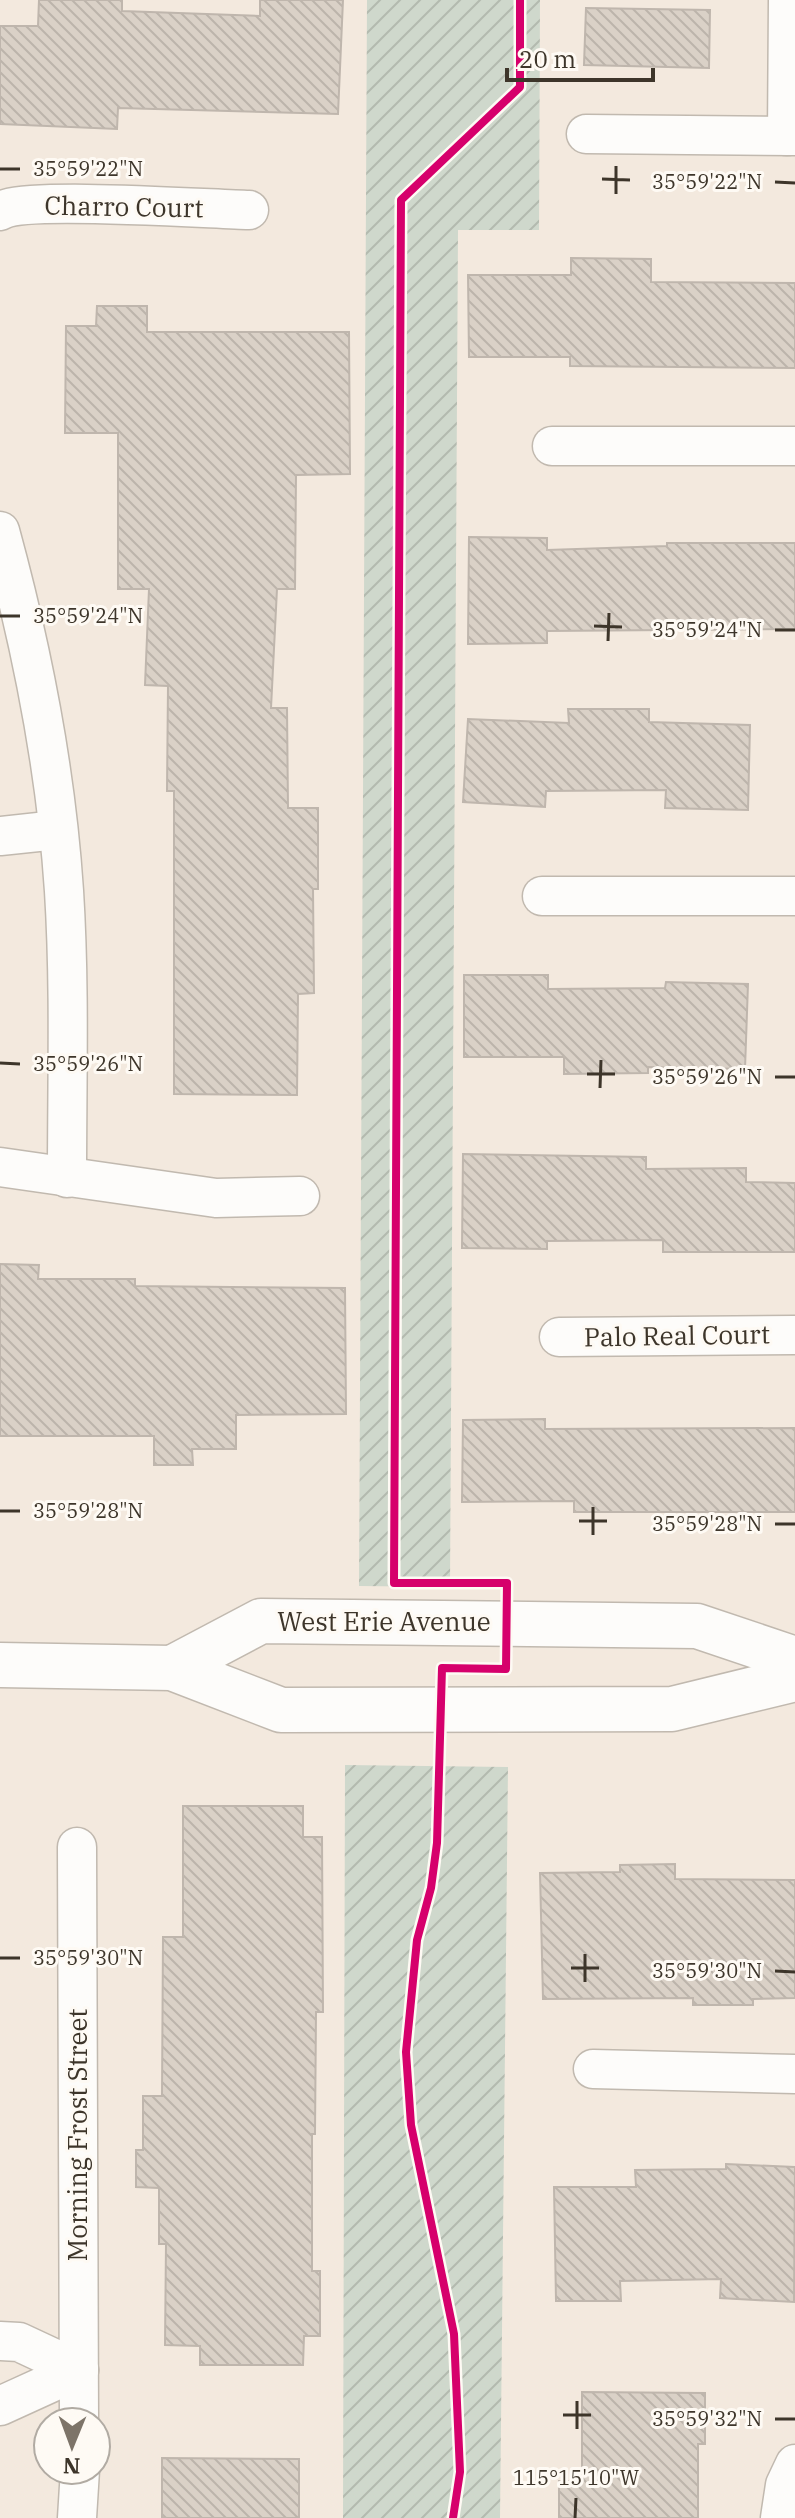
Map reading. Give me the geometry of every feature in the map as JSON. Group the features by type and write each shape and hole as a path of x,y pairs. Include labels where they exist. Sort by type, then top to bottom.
{"street":[{"path":"586,134 791,136 788,0"},
{"name":"Charro Court","path":"0,211 7,207 47,205 249,210"},
{"path":"552,446 795,446"},
{"path":"0,531 23,613 44,720 57,830 64,902 67,1178"},
{"path":"0,836 57,830"},
{"path":"542,896 795,896"},
{"path":"0,1167 216,1198 300,1196"},
{"name":"Palo Real Court","path":"559,1337 795,1335"},
{"name":"West Erie Avenue","path":"172,1668 261,1621 697,1626 795,1659"},
{"name":"West Erie Avenue","path":"0,1665 172,1668 281,1710 672,1709 795,1679"},
{"name":"Morning Frost Street","path":"77,1847 79,2406"},
{"path":"593,2069 795,2074"},
{"path":"0,2341 19,2342 79,2370"},
{"path":"0,2406 79,2370"},
{"path":"780,2518 785,2485 795,2464"},
{"path":"77,2518 79,2486"}],"shaded area":[{"path":"367,0 540,0 539,230 458,230 450,1587 359,1586"},
{"path":"345,1765 508,1767 500,2518 343,2518"}],"building":[{"path":"39,0 122,0 122,11 260,16 260,0 343,0 338,114 118,108 117,129 0,124 0,26 38,26"},
{"path":"586,8 710,10 709,68 584,65"},
{"path":"571,258 651,259 651,282 795,283 795,368 570,366 570,357 469,357 468,275 571,275"},
{"path":"97,306 147,306 147,332 349,332 350,474 296,475 295,589 277,589 271,708 287,708 288,808 318,808 318,889 313,889 314,993 298,994 297,1095 174,1094 174,791 167,791 168,686 145,685 149,589 118,589 118,433 65,433 66,326 96,326"},
{"path":"469,537 547,538 547,550 667,546 667,543 795,543 795,629 547,631 547,643 468,644"},
{"path":"568,709 649,709 649,722 750,725 748,810 665,808 666,790 546,791 545,807 463,802 468,719 569,723"},
{"path":"464,975 548,975 548,989 665,988 666,982 748,984 745,1069 648,1067 648,1073 564,1074 564,1057 464,1057"},
{"path":"463,1154 646,1157 646,1169 746,1168 746,1182 795,1183 795,1252 663,1252 663,1240 547,1241 547,1249 462,1248"},
{"path":"0,1264 39,1265 38,1279 135,1279 135,1286 345,1288 346,1414 236,1415 236,1449 192,1449 193,1465 154,1465 154,1436 0,1436"},
{"path":"545,1419 545,1429 795,1428 795,1512 574,1512 574,1501 462,1502 463,1420"},
{"path":"183,1806 303,1806 303,1837 322,1837 323,2012 316,2012 315,2134 312,2134 312,2271 320,2271 320,2336 304,2336 303,2365 200,2365 200,2346 165,2345 166,2244 159,2244 159,2188 136,2187 136,2150 143,2150 143,2096 162,2096 163,1937 183,1937"},
{"path":"675,1864 675,1879 795,1880 795,1998 753,1999 753,2005 693,2005 693,1998 543,1999 540,1873 620,1872 620,1865"},
{"path":"726,2164 795,2167 794,2302 720,2298 721,2279 620,2281 621,2301 556,2301 554,2187 636,2187 635,2170 726,2169"},
{"path":"582,2392 705,2393 705,2444 698,2444 698,2518 559,2518 559,2481 582,2482"},
{"path":"162,2458 299,2459 299,2518 162,2518"}],"cycle path":[{"path":"453,2518 460,2472 454,2334 411,2125 406,2052 417,1940 431,1888 437,1843 442,1668 506,1669 507,1583 394,1583 401,200 520,87 520,0"}]}
